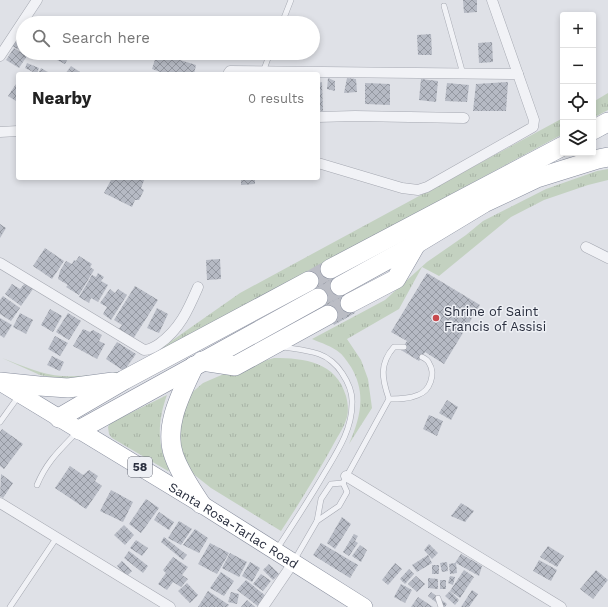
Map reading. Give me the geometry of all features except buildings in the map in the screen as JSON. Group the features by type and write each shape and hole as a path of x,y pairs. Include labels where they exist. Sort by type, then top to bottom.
{"highway":[{"path":"596,128 608,122"},
{"path":"330,269 560,148"},
{"path":"340,286 416,244 484,203 537,178 608,157"},
{"path":"350,303 396,279 416,244"},
{"path":"59,418 124,380 309,281"},
{"path":"79,430 318,298"},
{"path":"198,363 235,366 328,315"},
{"path":"198,363 180,397 173,418 171,440 173,456 201,504"},
{"path":"0,382 68,388 124,380"},
{"name":"Santa Rosa-Tarlac Road","path":"0,382 201,504 364,607"}],"street":[{"path":"26,16 37,0"},
{"path":"320,164 402,188 418,190 427,187 533,127 534,120 492,0"},
{"path":"0,56 16,32"},
{"path":"229,72 263,72"},
{"path":"320,73 518,74"},
{"path":"320,117 355,116 464,118"},
{"path":"0,132 16,131"},
{"path":"586,247 608,258"},
{"path":"0,263 144,350 151,348 168,338 176,330 189,309 198,287"},
{"path":"344,480 561,607"},
{"path":"0,502 170,607"},
{"path":"263,607 293,563"}],"lane":[{"path":"285,16 291,0"},
{"path":"444,6 463,74"},
{"path":"263,72 267,60"},
{"path":"272,346 304,350 320,354 331,360 340,369 348,381 352,404 351,418 347,433 341,446 276,552"},
{"path":"317,521 338,506 347,492 344,480 389,399 384,384 383,368 388,353 394,346 404,346"},
{"path":"389,399 406,398 425,392 432,378 432,370 429,362 422,357"},
{"path":"0,422 20,394"},
{"path":"37,485 43,470 50,460 79,430"},
{"path":"293,563 317,521 321,498 330,484 344,480"},
{"path":"10,607 57,537"},
{"path":"438,598 441,607"}],"green space":[{"path":"608,93 608,110 596,116 596,100"},
{"path":"560,120 560,136 125,372 61,379 40,375 2,358 47,374 54,375 85,376 124,371 126,368 150,356 240,293"},
{"path":"608,169 608,180 544,200 511,217 439,276 422,267 399,309 347,339 361,360 368,379 372,408 349,444 359,415 360,406 359,387 356,377 351,367 340,353 312,339 385,300 427,262 466,235 483,221 546,189 597,171"},
{"path":"274,358 308,361 327,369 335,376 341,385 346,396 348,408 345,423 314,479 281,531 211,488 192,473 186,462 177,434 189,395 203,383 233,370"},
{"path":"167,395 160,423 160,432 162,451 170,469 168,471 112,438 109,434 108,427 110,423"}],"tunnel":[{"path":"309,281 330,269"},
{"path":"318,298 340,286"},
{"path":"328,315 350,303"}],"place":[{"name":"Shrine of Saint Francis of Assisi","path":"436,318"}]}
